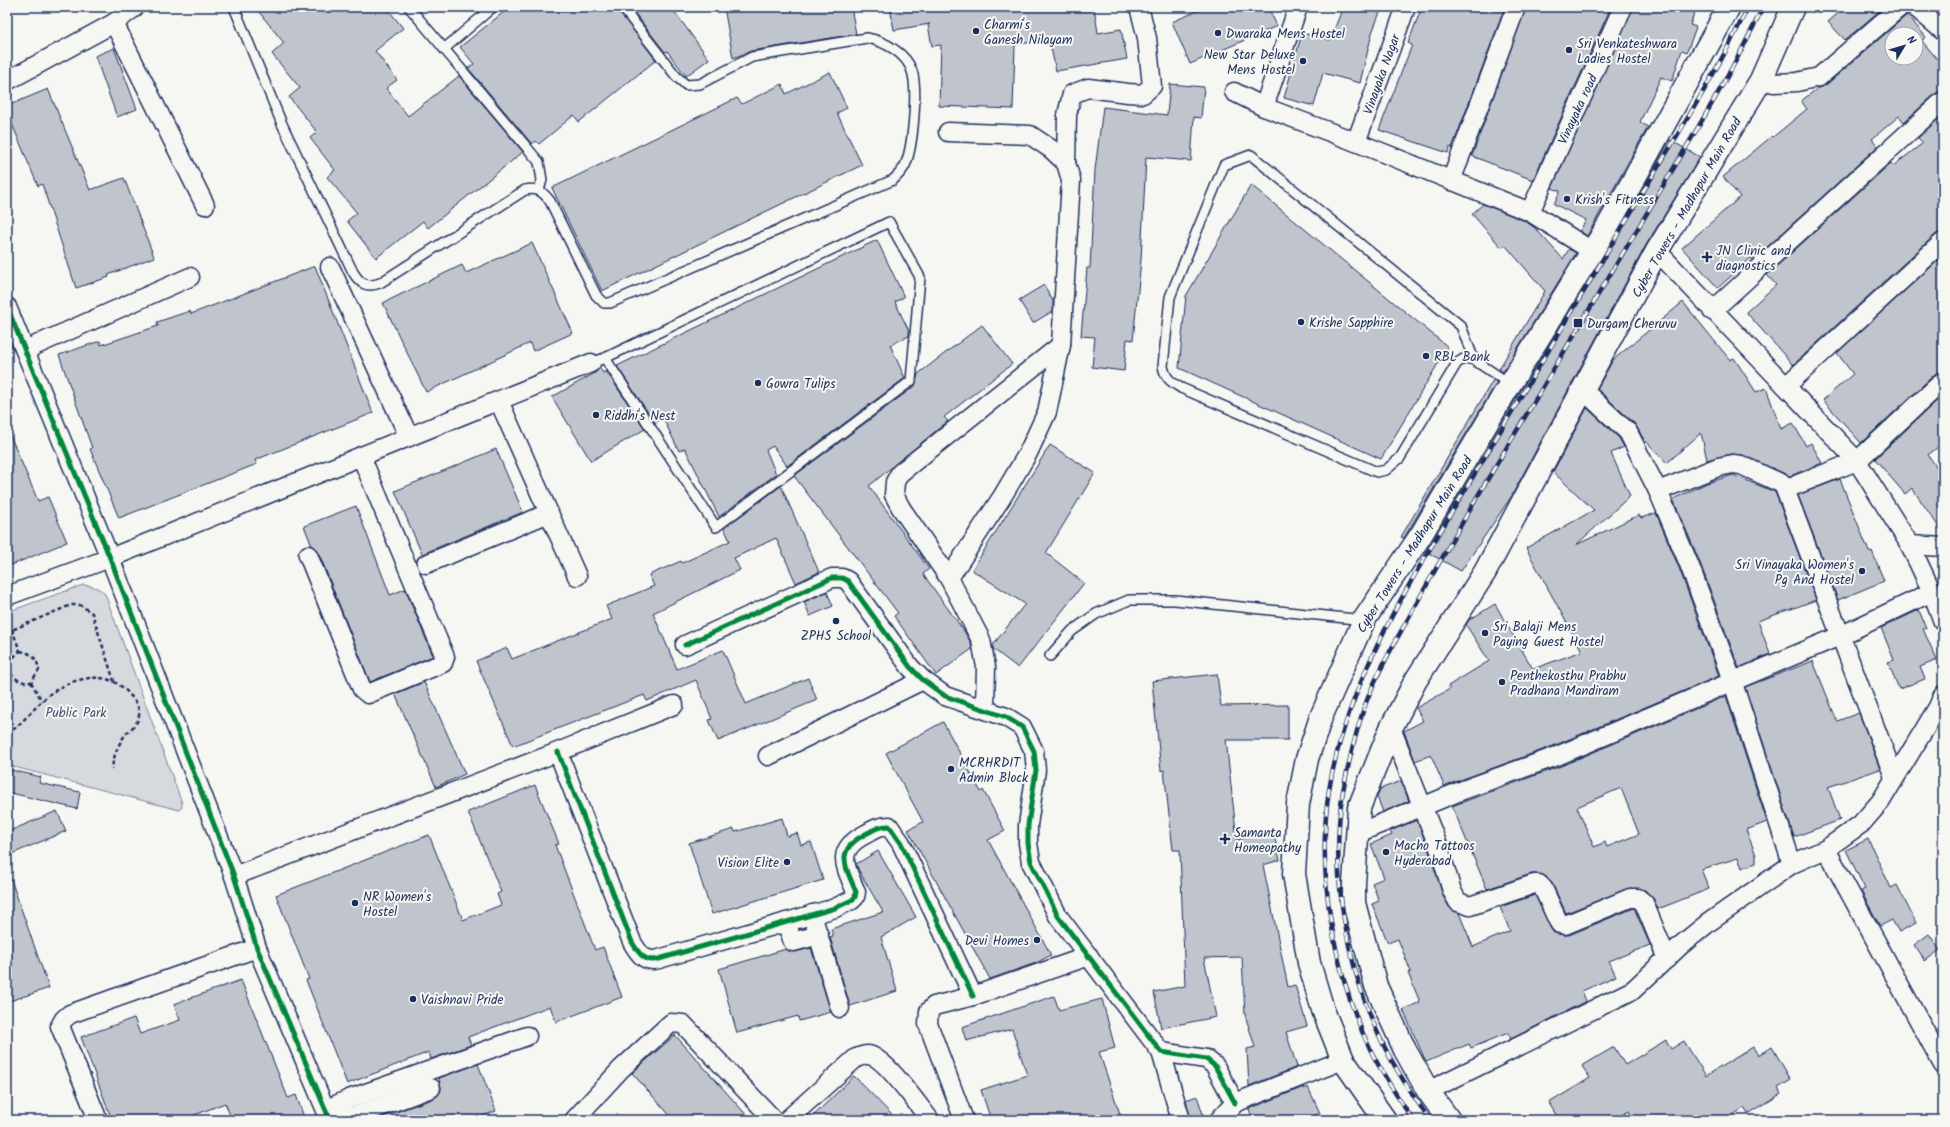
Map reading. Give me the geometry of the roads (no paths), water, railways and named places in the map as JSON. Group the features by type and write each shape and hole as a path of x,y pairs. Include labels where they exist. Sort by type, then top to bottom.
{"main road":[{"name":"Cyber Towers - Madhapur Main Road","path":"1385,1120 1343,1060 1323,1010 1309,963 1294,874 1298,804 1307,759 1321,717 1364,620 1421,535 1510,384 1609,224 1674,109 1729,7"},
{"name":"Cyber Towers - Madhapur Main Road","path":"1449,1120 1428,1091 1388,1016 1369,963 1354,902 1359,808 1391,728 1416,680 1485,572 1657,251 1761,80 1793,7"}],"street":[{"path":"7,81 114,23 135,7"},
{"path":"949,578 1002,498 1028,453 1046,412 1061,345 1071,180 1066,163 1067,115 1072,94 1088,88 1143,94 1152,86 1149,53 1140,7"},
{"path":"1264,108 1298,7"},
{"name":"Vinayaka Nagar","path":"1356,142 1406,7"},
{"path":"1451,181 1516,7"},
{"name":"Vinayaka road","path":"1530,212 1623,7"},
{"path":"1761,80 1774,83 1797,82 1819,77 1900,7"},
{"path":"1915,7 1943,31"},
{"path":"114,23 205,205"},
{"path":"1234,92 1264,108 1356,142 1530,212 1592,251"},
{"path":"1712,311 1943,101"},
{"path":"948,132 1030,135 1051,149 1066,163"},
{"path":"1786,386 1943,242"},
{"path":"1657,251 1712,311 1857,461 1910,545 1932,592 1943,622"},
{"path":"330,267 409,437"},
{"path":"25,350 190,277"},
{"path":"7,307 110,558 234,876 257,948 328,1115 349,1099 527,1036"},
{"path":"985,708 986,667 982,646 949,578 901,508 894,495 895,482 900,473 1061,345"},
{"path":"7,596 110,558 598,360"},
{"path":"1658,491 1725,465 1741,465 1789,487 1857,461 1943,381"},
{"path":"1583,390 1628,432 1658,491 1689,564 1732,680 1792,864"},
{"path":"499,401 577,576"},
{"path":"308,555 362,689 368,694 436,666 444,661 445,657 362,456"},
{"path":"1783,484 1842,635 1894,777"},
{"path":"426,564 549,513"},
{"path":"1910,545 1943,547"},
{"path":"685,645 832,578 842,578 848,581 910,667 923,680 945,696 985,708 1006,717 1022,727 1034,751 1036,770 1028,825 1028,843 1031,862 1058,916 1161,1052 1181,1120"},
{"path":"1358,833 1463,790 1557,756 1732,680 1842,635 1932,592"},
{"path":"768,756 923,680"},
{"path":"1428,1091 1633,990 1681,945 1708,923 1792,864 1826,848 1861,824 1881,800 1938,707 1943,695"},
{"path":"234,876 558,752 674,705"},
{"path":"1391,728 1439,848 1452,891 1458,902 1470,906 1534,884 1539,884 1543,888 1557,920 1560,924 1565,925 1630,898 1638,898 1644,903 1666,960"},
{"path":"558,752 632,942 642,957 651,961 817,913 852,900 856,897 856,892 844,861 846,851 850,843 880,826 889,826 901,842 973,996"},
{"path":"1826,848 1943,1065"},
{"path":"817,913 845,1006 819,935 817,913"},
{"path":"786,922 793,942 819,935"},
{"path":"98,1120 60,1026 64,1019 70,1014 257,948"},
{"path":"964,1120 928,1024 929,1011 934,1006 973,996 1089,956"},
{"path":"574,1120 621,1069 671,1023 683,1024 774,1120"},
{"path":"1161,1052 1206,1059 1215,1066 1235,1103"},
{"path":"787,1120 856,1058 867,1054 875,1057 885,1065 930,1120"},
{"path":"1219,1120 1235,1103 1343,1060"},
{"path":"344,1120 431,1088"}],"lane":[{"path":"234,7 286,131 353,272 363,284 371,286 380,283 525,190 533,188 539,190 550,202 596,295 604,303 610,303 893,180 906,164 913,122 914,85 912,72 908,63 889,45 878,40 867,38 752,57 700,84 686,85 676,76 622,7"},
{"path":"409,7 539,162 542,180 539,190"},
{"path":"444,49 493,7"},
{"path":"1474,360 1461,326 1251,155 1224,165 1170,297 1164,366 1164,373 1168,381 1181,388 1377,472 1386,470 1400,458 1457,363 1465,358 1474,360 1510,384"},
{"path":"889,222 920,277 911,381 716,527 598,360 889,222"},
{"path":"1050,656 1072,632 1090,618 1128,600 1175,600 1364,620"}],"railway":[{"path":"1413,1120 1381,1069 1371,1051 1358,1021 1347,990 1331,924 1325,856 1326,822 1329,790 1338,748 1351,707 1367,668 1385,629 1406,591 1695,106 1736,32 1748,7"},
{"path":"1430,1120 1394,1065 1371,1017 1360,986 1344,922 1338,855 1339,822 1343,791 1359,722 1371,689 1381,668 1436,568 1709,109 1737,59 1763,7"}],"place":[{"name":"Charmi's Ganesh Nilayam","path":"976,31"},
{"name":"Dwaraka Mens Hostel","path":"1218,33"},
{"name":"Sri Venkateshwara Ladies Hostel","path":"1569,50"},
{"name":"New Star Deluxe Mens Hostel","path":"1303,61"},
{"name":"Krish's Fitness","path":"1567,199"},
{"name":"JN Clinic and diagnostics","path":"1707,257"},
{"name":"Krishe Sapphire","path":"1301,322"},
{"name":"Durgam Cheruvu","path":"1578,323"},
{"name":"RBL Bank","path":"1426,356"},
{"name":"Gowra Tulips","path":"758,383"},
{"name":"Riddhi's Nest","path":"596,415"},
{"name":"Sri Vinayaka Women's Pg And Hostel","path":"1862,571"},
{"name":"ZPHS School","path":"836,621"},
{"name":"Sri Balaji Mens Paying Guest Hostel","path":"1485,633"},
{"name":"Penthekosthu Prabhu Pradhana Mandiram","path":"1502,682"},
{"name":"MCRHRDIT Admin Block","path":"951,769"},
{"name":"Samanta Homeopathy","path":"1225,839"},
{"name":"Macho Tattoos Hyderabad","path":"1386,852"},
{"name":"Vision Elite","path":"787,862"},
{"name":"NR Women's Hostel","path":"355,903"},
{"name":"Devi Homes","path":"1037,940"},
{"name":"Vaishnavi Pride","path":"413,999"}],"park label":[{"name":"Public Park","path":"76,712"}]}
